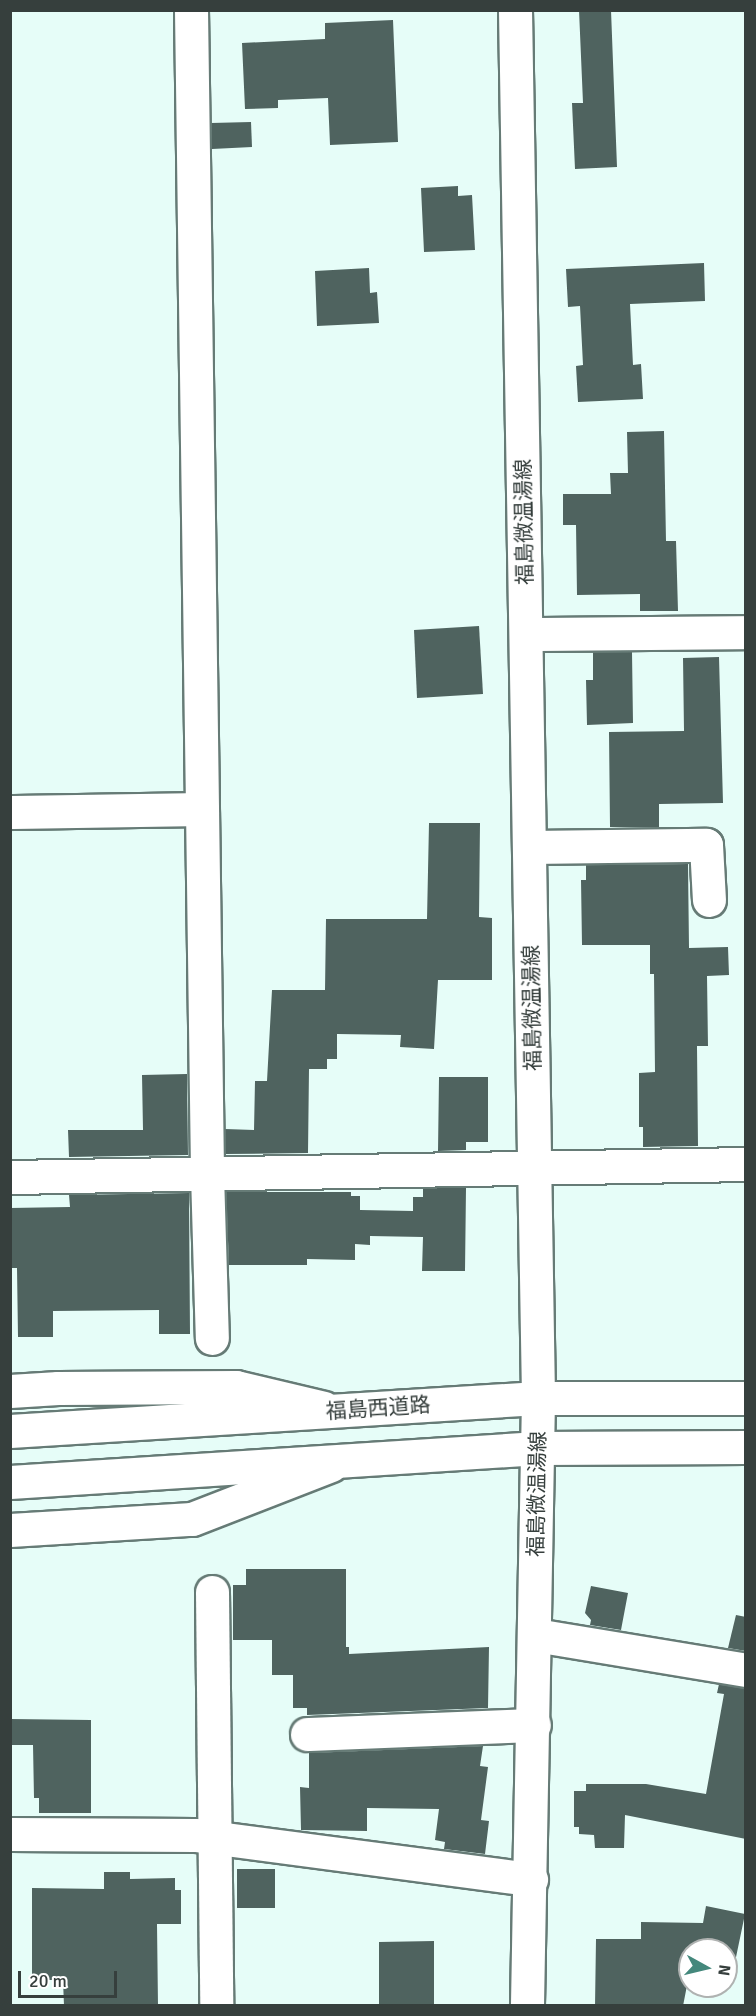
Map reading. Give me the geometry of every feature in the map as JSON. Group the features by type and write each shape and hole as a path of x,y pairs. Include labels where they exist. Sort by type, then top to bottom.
{"main road":[{"path":"191,10 207,1174 212,1338"},
{"name":"福島微温湯線","path":"515,10 538,1398 534,1725 527,2006"},
{"path":"527,634 746,632"},
{"path":"10,812 202,808"},
{"path":"530,847 706,844 709,900"},
{"path":"10,1177 746,1164"},
{"path":"10,1391 58,1388 236,1387 335,1411"},
{"name":"福島西道路","path":"10,1431 538,1398 742,1394"},
{"path":"10,1482 538,1448 746,1447"},
{"path":"10,1530 192,1519 341,1461"},
{"path":"212,1592 216,2006"},
{"path":"535,1635 746,1670"},
{"path":"307,1734 534,1725"},
{"path":"10,1834 195,1834 531,1879"}],"building":[{"path":"579,10 611,10 617,167 575,169 572,103 583,103"},
{"path":"393,20 398,142 330,145 328,98 278,100 278,108 245,109 242,43 325,39 325,23"},
{"path":"251,122 252,147 212,149 211,123"},
{"path":"458,186 458,196 472,195 475,250 424,252 421,188"},
{"path":"704,263 705,301 630,304 633,365 641,364 643,399 578,402 576,366 583,365 580,306 568,307 566,269"},
{"path":"369,268 370,293 377,292 379,323 317,326 315,271"},
{"path":"664,431 666,541 676,541 678,611 640,611 640,594 577,595 576,525 563,525 563,494 611,494 610,473 628,473 627,432"},
{"path":"479,626 483,694 417,698 414,630"},
{"path":"593,652 632,652 633,723 587,725 586,680 593,680"},
{"path":"719,657 723,803 659,804 659,827 610,827 609,732 684,731 683,658"},
{"path":"429,823 480,823 479,917 492,918 492,980 438,980 434,1049 400,1047 401,1035 337,1034 337,1059 327,1059 327,1069 309,1069 308,1153 225,1154 225,1129 254,1130 255,1081 267,1081 272,990 325,990 326,919 427,919"},
{"path":"688,864 689,948 728,947 729,975 707,976 708,1046 697,1046 698,1146 643,1147 643,1127 639,1127 639,1073 655,1072 654,974 650,974 650,945 582,945 581,880 586,880 586,865"},
{"path":"187,1074 188,1155 69,1157 68,1130 143,1130 142,1075"},
{"path":"439,1077 488,1077 488,1142 466,1142 466,1150 438,1151"},
{"path":"423,1188 466,1188 465,1271 422,1271 423,1237 370,1236 370,1245 355,1244 355,1260 307,1259 307,1265 229,1265 226,1192 351,1192 351,1196 360,1196 360,1210 413,1211 413,1197 423,1197"},
{"path":"189,1193 190,1334 159,1334 159,1310 53,1311 53,1337 18,1337 17,1268 10,1268 10,1208 70,1207 69,1195"},
{"path":"246,1569 346,1569 346,1647 349,1647 349,1654 489,1647 488,1708 307,1715 307,1708 293,1708 293,1675 272,1675 272,1640 233,1640 233,1585 246,1585"},
{"path":"591,1586 628,1593 621,1630 590,1625 591,1620 585,1613"},
{"path":"736,1615 746,1617 746,1651 728,1648"},
{"path":"719,1684 746,1688 746,1839 625,1815 624,1848 595,1848 594,1835 579,1834 579,1827 574,1827 574,1791 586,1791 586,1784 646,1784 706,1794 724,1694 717,1693"},
{"path":"10,1719 91,1720 91,1813 39,1813 39,1798 34,1798 33,1745 10,1745"},
{"path":"483,1746 480,1766 488,1767 481,1820 489,1821 485,1854 444,1849 445,1842 435,1840 439,1809 367,1808 367,1831 301,1830 300,1787 309,1788 309,1753"},
{"path":"237,1869 275,1869 275,1908 237,1908"},
{"path":"104,1872 130,1872 130,1879 175,1878 175,1890 181,1890 181,1924 157,1924 158,2006 64,2006 63,1980 32,1980 32,1888 104,1889"},
{"path":"706,1906 745,1914 738,1948 738,1938 678,1938 678,1998 685,1998 683,2006 595,2006 596,1939 641,1939 641,1922 703,1923"},
{"path":"434,1941 434,2006 379,2006 379,1942"}]}
